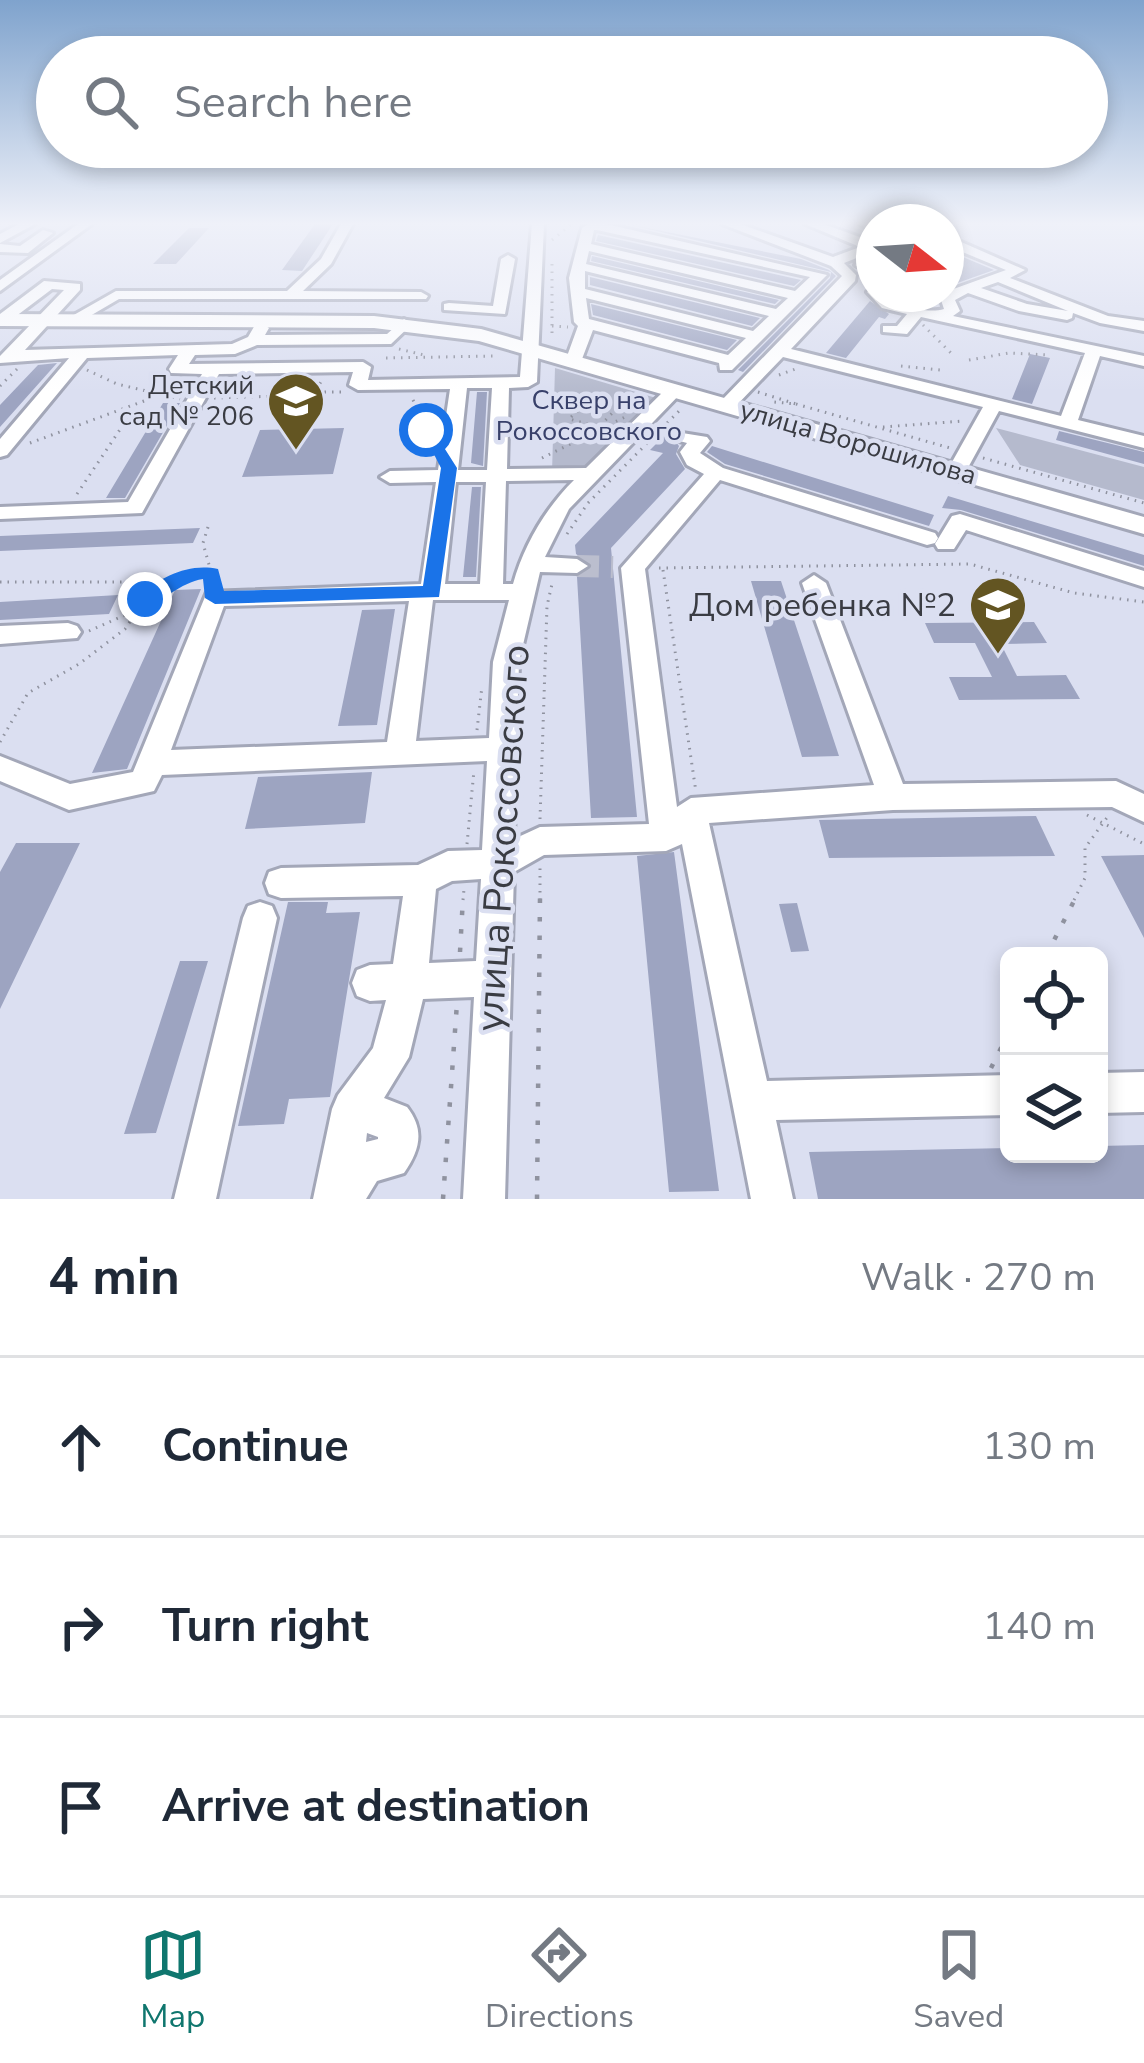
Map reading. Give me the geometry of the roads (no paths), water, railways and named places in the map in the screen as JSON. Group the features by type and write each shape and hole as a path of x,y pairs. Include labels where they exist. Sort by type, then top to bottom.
{"main road":[{"name":"улица Ворошилова","path":"1,320 359,322 402,332 543,346 681,397 957,460 1144,526"}],"street":[{"path":"290,296 307,280"},
{"path":"449,308 500,311 501,280"},
{"path":"190,350 177,369 363,367 358,385 528,382 543,346 544,280"},
{"path":"580,280 582,322 590,324 769,324 815,280"},
{"path":"620,280 769,324"},
{"path":"620,280 769,324"},
{"path":"620,280 769,324"},
{"path":"727,405 848,280"},
{"path":"995,280 953,294 948,299 952,311 931,315 1092,354 1144,361"},
{"path":"1005,280 1105,320"},
{"path":"1042,280 1144,323"},
{"path":"1,320 50,284 75,287 49,323 9,361"},
{"path":"972,290 1105,320 1144,323"},
{"path":"49,323 116,295 290,296 402,332"},
{"path":"95,304 158,305 196,320 218,295"},
{"path":"20,306 49,323"},
{"path":"857,370 903,312"},
{"path":"9,361 240,348 254,340 268,320"},
{"path":"574,359 590,324"},
{"path":"254,340 402,332"},
{"path":"780,351 1144,442"},
{"path":"1068,422 1092,354"},
{"path":"10,449 79,358"},
{"path":"0,513 135,508 213,369"},
{"path":"491,592 501,382"},
{"path":"400,753 460,383"},
{"name":"улица Рокоссовского","path":"484,1199 506,662 547,572 560,506 681,397"},
{"path":"957,460 988,404"},
{"path":"683,436 700,441 690,452 694,461 716,472 937,541 960,521 1144,579"},
{"path":"390,477 449,472 591,474"},
{"path":"716,472 623,568 772,1199"},
{"path":"1,764 69,797 144,782 213,586 491,592 547,572"},
{"path":"814,583 893,797"},
{"path":"0,635 68,632"},
{"path":"152,763 503,749"},
{"path":"281,883 421,880 448,866 497,865 540,841 685,819 893,797 1133,803"},
{"path":"337,1199 364,1163 389,1158 398,1147 399,1129 393,1121 352,1109 390,1057 409,981 421,880"},
{"path":"195,1199 260,918"},
{"path":"370,982 493,978"},
{"path":"1108,1093 1144,1092"},
{"path":"751,1101 998,1095"}],"tunnel":[{"path":"577,566 613,567"}],"place":[{"name":"Детский сад № 206","path":"296,452"},
{"name":"Дом ребенка №2","path":"998,656"}],"park label":[{"name":"Сквер на Рокоссовского","path":"589,416"}]}
